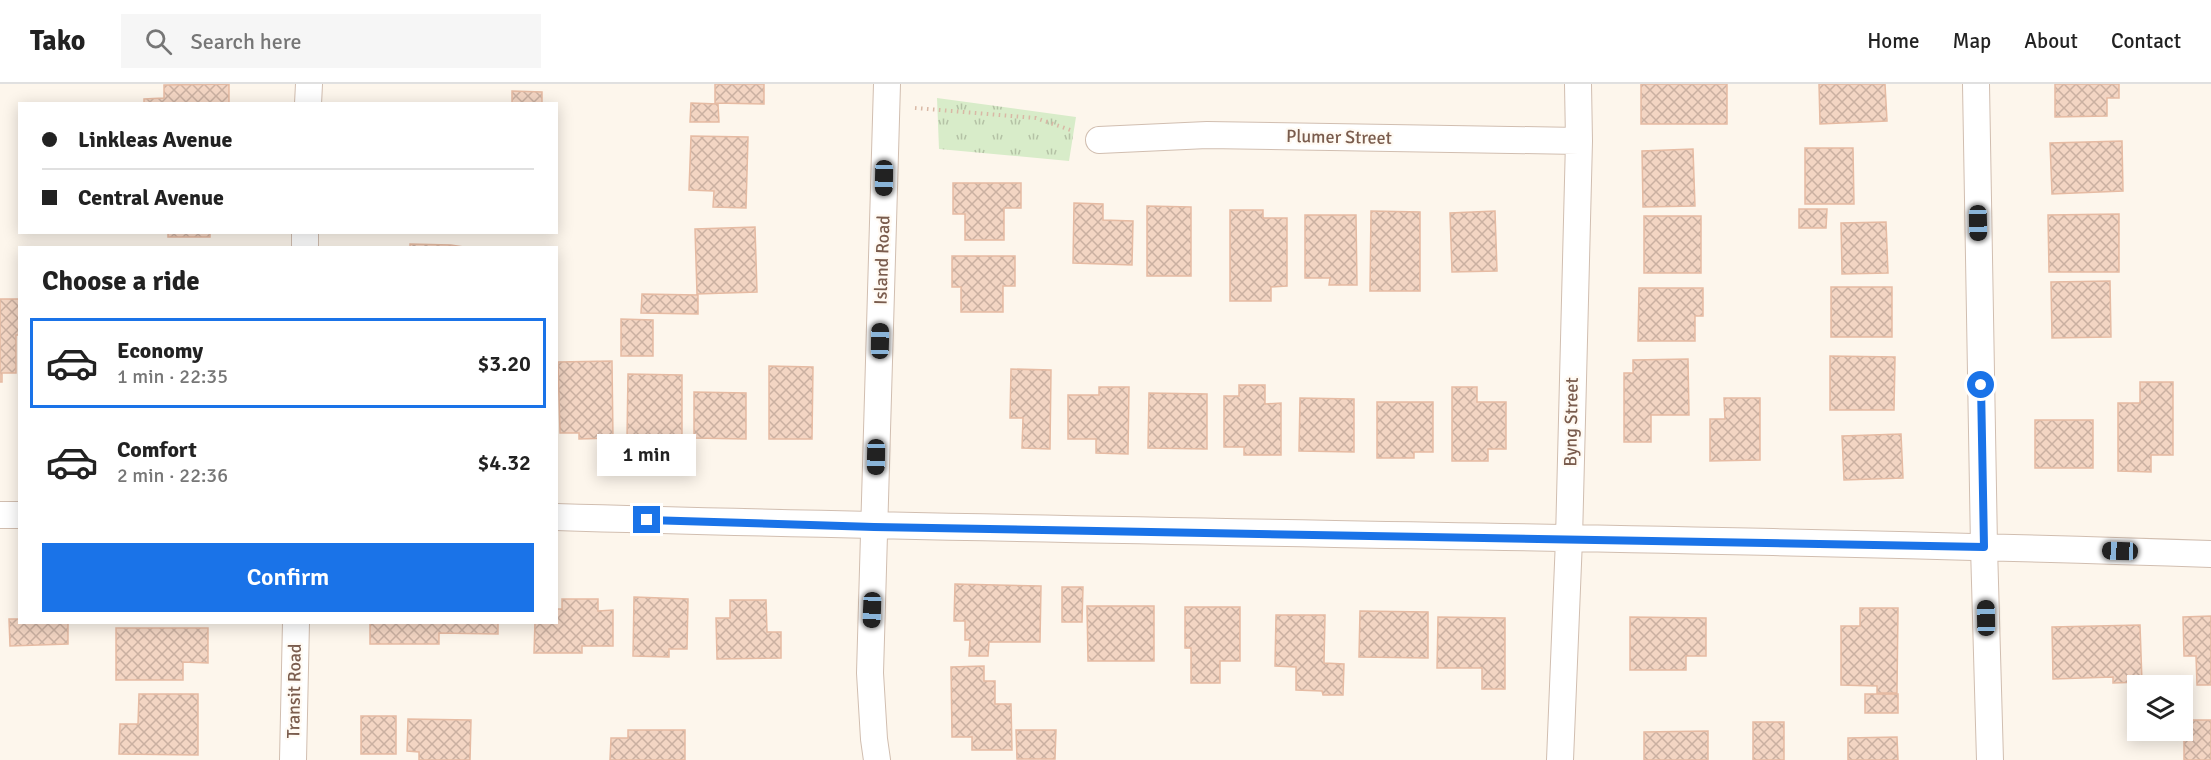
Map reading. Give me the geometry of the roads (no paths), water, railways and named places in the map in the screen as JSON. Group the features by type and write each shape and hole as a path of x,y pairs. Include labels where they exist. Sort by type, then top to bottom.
{"street":[{"path":"308,102 309,84"},
{"name":"Byng Street","path":"1560,760 1569,539 1579,141 1578,84"},
{"path":"1976,84 1990,760"},
{"name":"Island Road","path":"877,760 870,672 886,96"},
{"name":"Plumer Street","path":"1099,140 1207,135 1579,141"},
{"path":"0,515 18,515"},
{"path":"558,517 874,527 1984,547 2211,554"},
{"name":"Transit Road","path":"292,760 296,624"}]}
